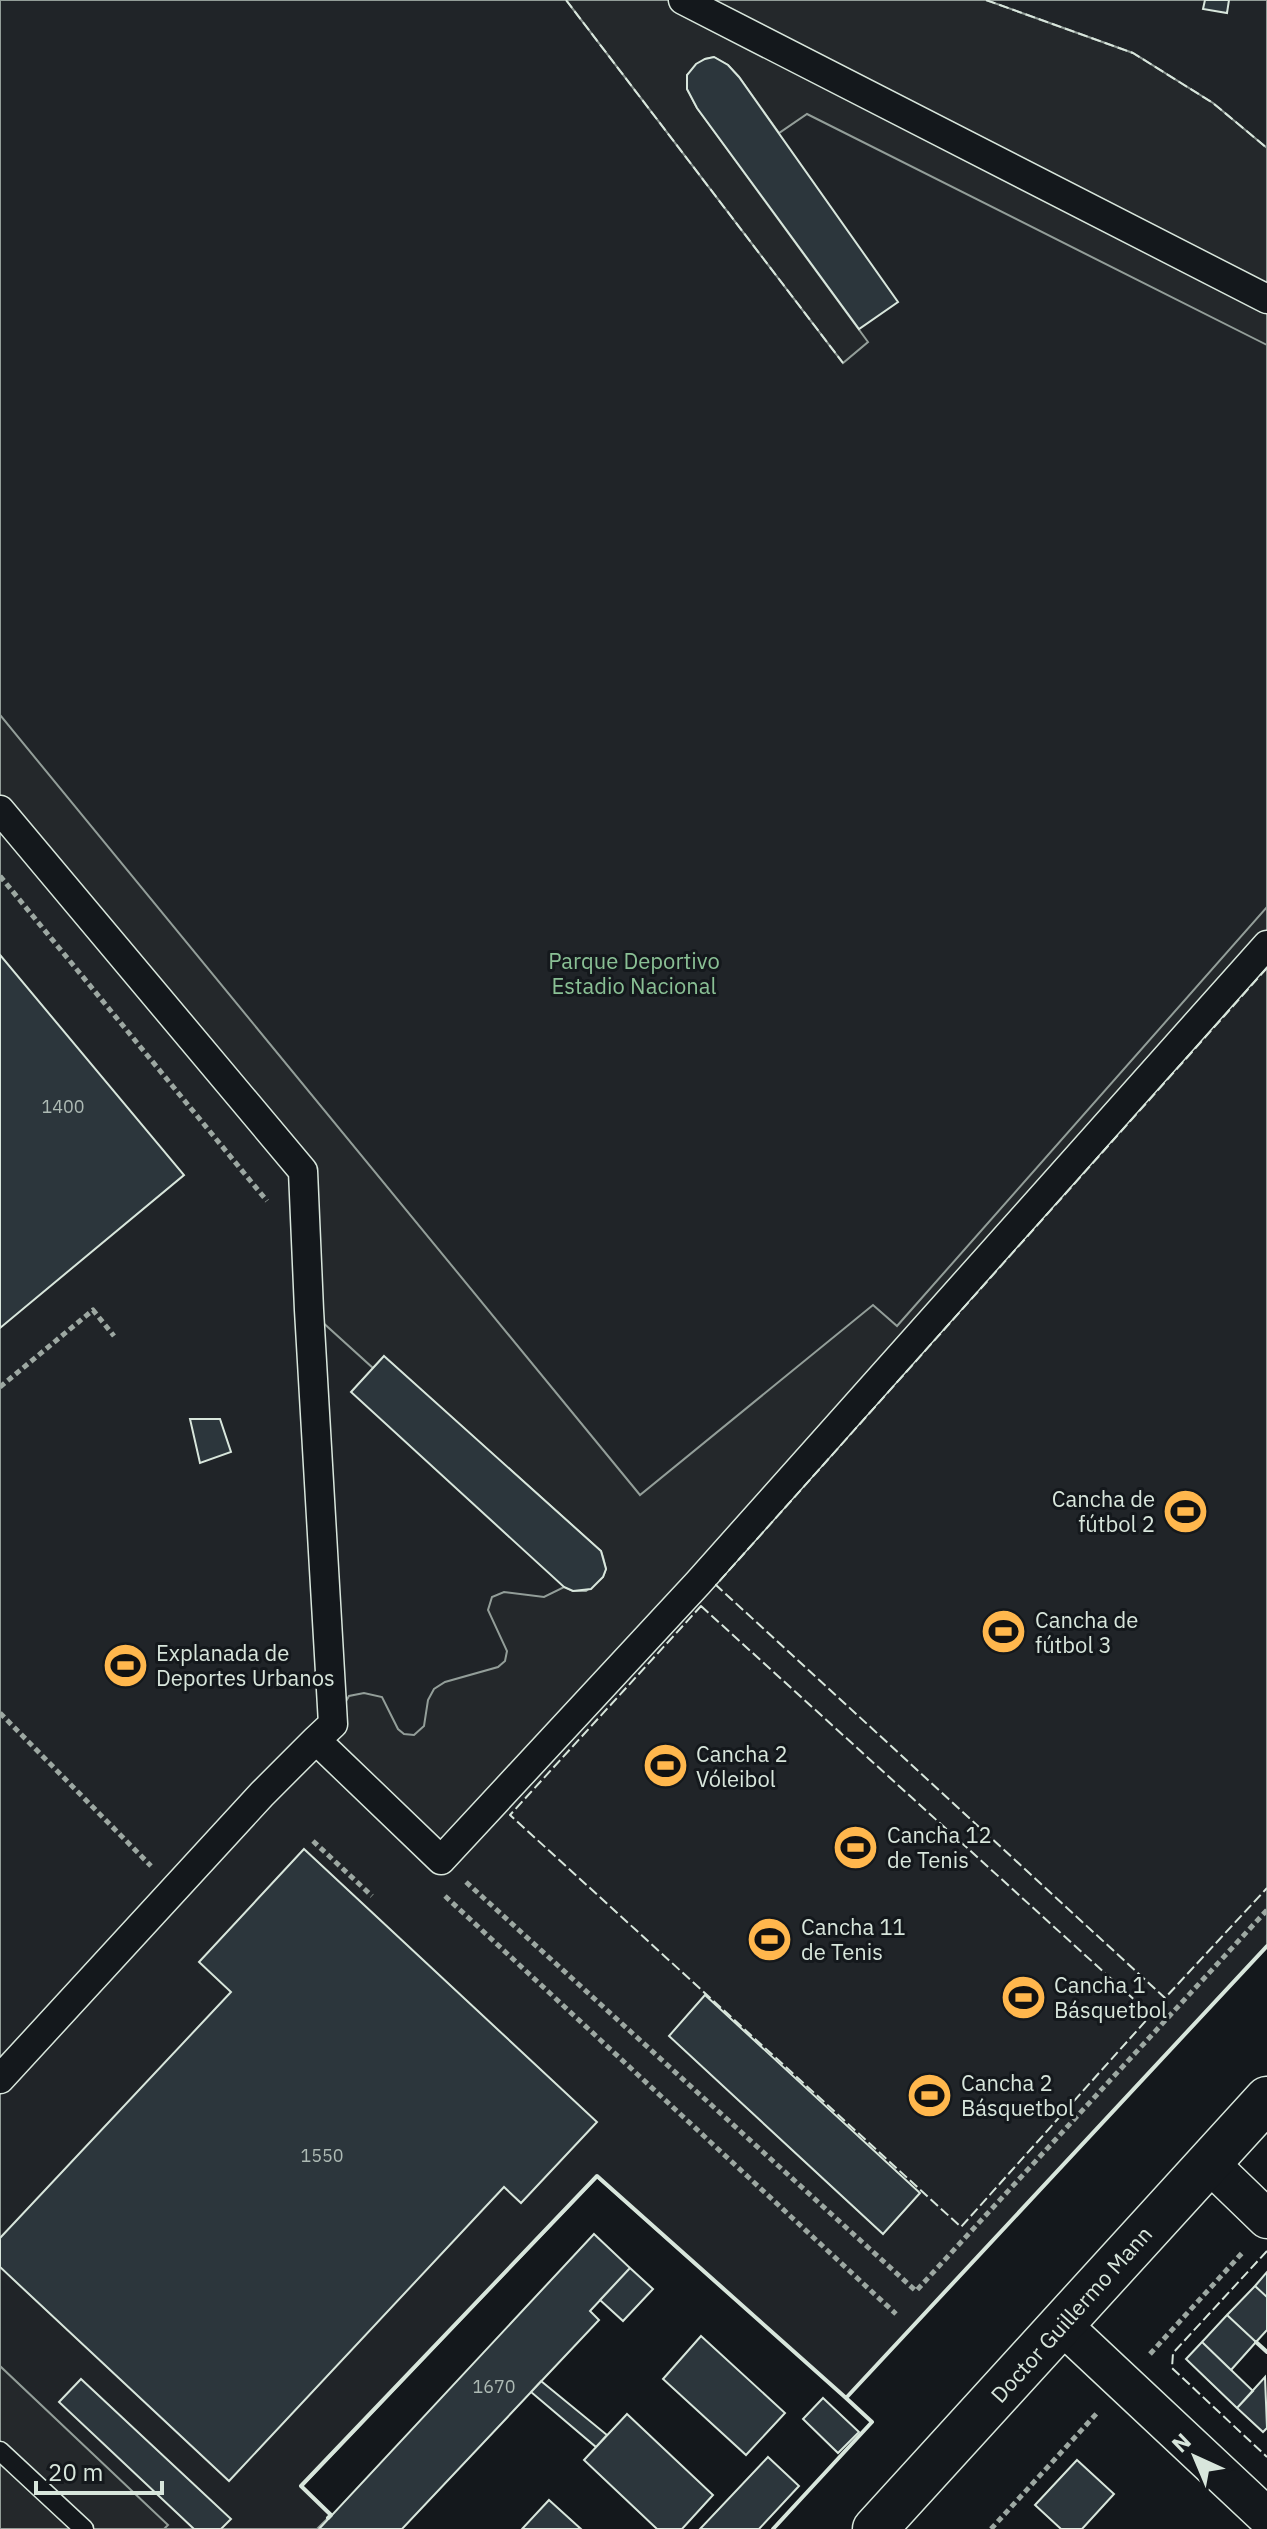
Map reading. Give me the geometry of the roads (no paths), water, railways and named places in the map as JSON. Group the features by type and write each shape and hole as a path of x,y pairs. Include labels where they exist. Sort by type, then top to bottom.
{"main road":[{"name":"Doctor Guillermo Mann","path":"889,2524 1061,2324 1267,2099"}],"street":[{"path":"683,0 1267,299"},
{"path":"0,810 303,1171 333,1724 173,1891 0,2079"},
{"path":"316,1740 438,1873 1267,945"},
{"path":"1209,2163 1267,2219"},
{"path":"1061,2324 1267,2517"}],"lane":[{"path":"0,2451 84,2529"}],"place":[{"name":"Cancha de fútbol 2","path":"1186,1511"},
{"name":"Cancha de fútbol 3","path":"1004,1632"},
{"name":"Explanada de Deportes Urbanos","path":"125,1665"},
{"name":"Cancha 2 Vóleibol","path":"665,1766"},
{"name":"Cancha 12 de Tenis","path":"856,1847"},
{"name":"Cancha 11 de Tenis","path":"770,1939"},
{"name":"Cancha 1 Básquetbol","path":"1023,1997"},
{"name":"Cancha 2 Básquetbol","path":"930,2095"}],"park label":[{"name":"Parque Deportivo Estadio Nacional","path":"634,972"}]}
